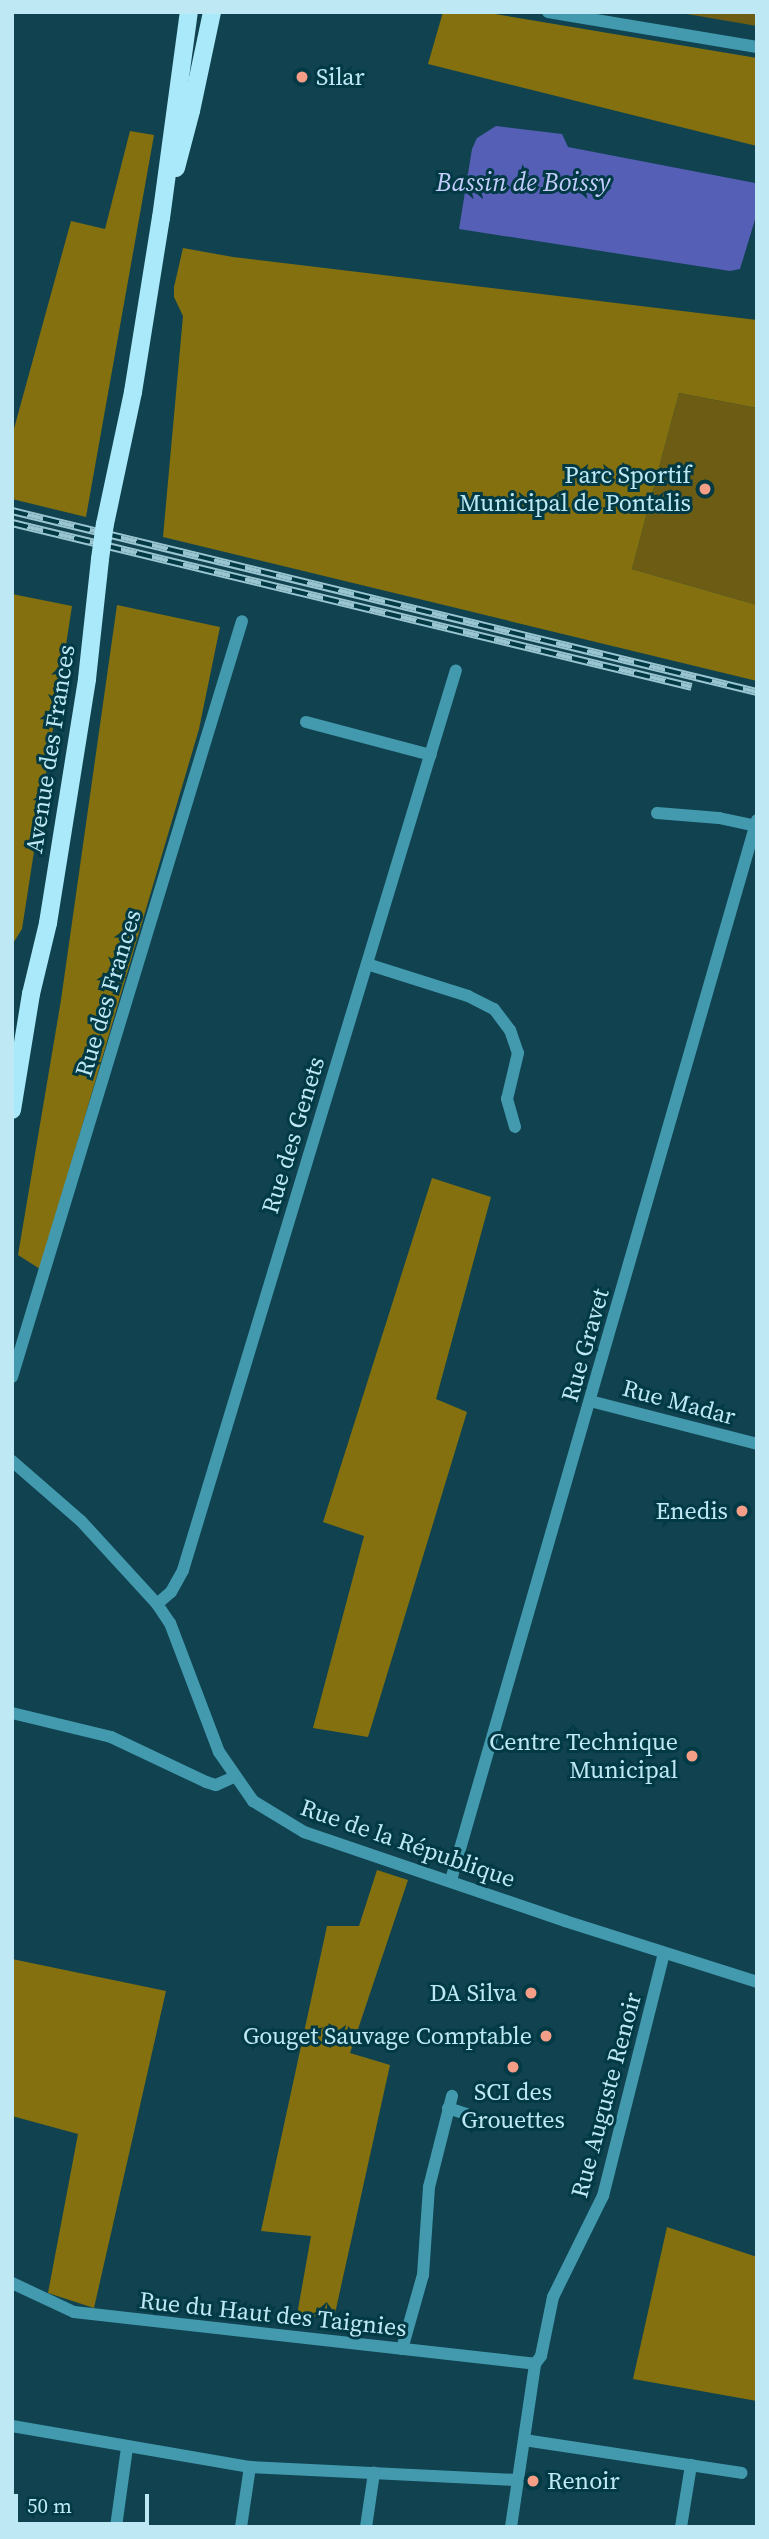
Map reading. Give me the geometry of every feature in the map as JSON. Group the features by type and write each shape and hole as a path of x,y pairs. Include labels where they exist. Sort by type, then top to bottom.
{"main road":[{"path":"161,218 189,12"},
{"path":"161,218 191,111 212,12"},
{"name":"Avenue des Frances","path":"12,1110 33,981 48,923 85,692 105,524 133,392 161,218"}],"street":[{"path":"548,12 757,47"},
{"name":"Rue des Frances","path":"12,1377 242,621"},
{"name":"Rue des Genets","path":"157,1604 171,1592 183,1570 456,670"},
{"path":"306,722 431,755"},
{"path":"657,813 756,824"},
{"name":"Rue Gravet","path":"451,1880 756,824"},
{"path":"367,964 468,996 494,1009 516,1041 518,1053 507,1099 515,1127"},
{"name":"Rue Madar","path":"590,1401 757,1444"},
{"name":"Rue de la République","path":"12,1461 81,1521 157,1604 170,1623 219,1752 253,1801 293,1826 664,1954 757,1982"},
{"path":"12,1713 111,1737 206,1783 216,1785 234,1777"},
{"name":"Rue Auguste Renoir","path":"511,2527 535,2364 541,2356 553,2297 603,2196 664,1954"},
{"path":"402,2349 423,2276 429,2187 450,2102 467,2114"},
{"name":"Rue du Haut des Taignies","path":"12,2283 74,2312 535,2364"},
{"path":"12,2426 127,2448 250,2467 517,2480"},
{"path":"524,2440 742,2473"},
{"path":"116,2527 127,2448"},
{"path":"681,2527 691,2465"},
{"path":"241,2527 250,2467"},
{"path":"366,2527 374,2473"}],"shaded area":[{"path":"443,12 483,12 757,58 757,146 428,64"},
{"path":"675,12 757,12 757,26"},
{"path":"130,131 154,135 86,517 12,499 12,436 71,221 105,229"},
{"path":"183,248 233,257 757,320 757,408 679,393 632,569 757,605 757,681 163,537 183,316 174,297 174,287"},
{"name":"Parc Sportif Municipal de Pontalis","path":"679,393 757,408 757,605 632,569"},
{"path":"12,594 72,606 22,929 12,945"},
{"path":"117,605 220,627 199,729 40,1269 18,1255 61,1000"},
{"path":"432,1178 491,1197 436,1399 467,1412 368,1737 313,1728 364,1536 323,1522"},
{"path":"377,1870 408,1880 350,2053 390,2065 334,2318 297,2315 311,2236 261,2231 327,1926 359,1926"},
{"path":"12,1959 166,1991 94,2308 48,2293 78,2134 12,2116"},
{"path":"667,2227 757,2257 757,2401 633,2379"}],"water":[{"name":"Bassin de Boissy","path":"496,126 562,134 568,147 755,183 757,213 740,269 730,271 459,229 472,149 477,138"}],"railway":[{"path":"12,511 757,692"},
{"path":"12,523 692,687"}],"place":[{"name":"Silar","path":"302,77"},
{"name":"Parc Sportif Municipal de Pontalis","path":"705,489"},
{"name":"Enedis","path":"742,1511"},
{"name":"Centre Technique Municipal","path":"692,1756"},
{"name":"DA Silva","path":"531,1993"},
{"name":"Gouget Sauvage Comptable","path":"546,2036"},
{"name":"SCI des Grouettes","path":"513,2067"},
{"name":"Renoir","path":"533,2481"}]}
